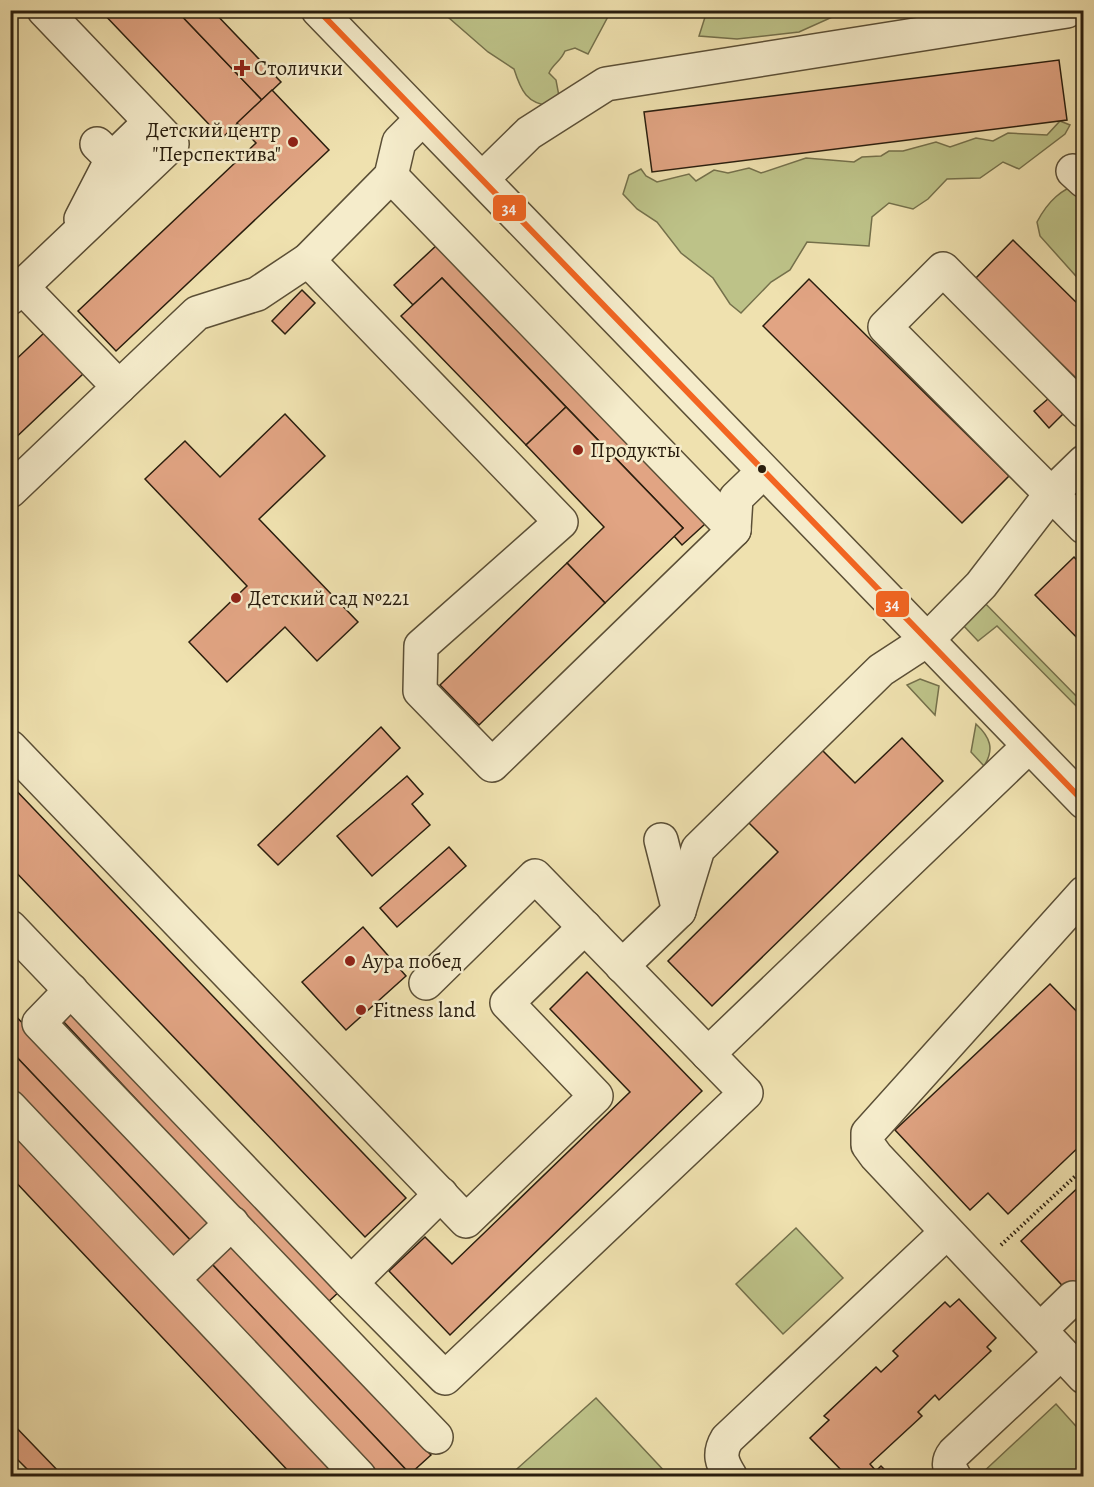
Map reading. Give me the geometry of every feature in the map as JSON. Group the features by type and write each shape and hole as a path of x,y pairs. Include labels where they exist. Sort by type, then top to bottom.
{"street":[{"path":"44,10 172,144 16,292 119,387"},
{"path":"482,179 529,133 606,84 1067,11 1083,28"},
{"path":"332,15 422,118 1083,802"},
{"path":"10,491 197,313 257,294 308,260 391,176 399,142 422,118"},
{"path":"70,241 104,151 150,122"},
{"path":"391,176 734,530"},
{"path":"308,260 561,522 421,646 420,692 492,765 734,530 736,498 763,472"},
{"path":"1083,411 942,270 885,327 1083,526"},
{"path":"622,966 679,911 698,849 881,670 927,640 981,585 1051,494 1083,462"},
{"path":"708,1054 1029,746"},
{"path":"10,747 466,1221 596,1096 507,1003 585,927"},
{"path":"661,840 679,911"},
{"path":"10,927 445,1378 746,1093 535,876 426,983"},
{"path":"1083,892 868,1133 868,1145 876,1156 1083,1377"},
{"path":"71,990 39,1023 436,1437"},
{"path":"10,1107 359,1476"},
{"path":"351,1283 441,1194"},
{"path":"173,1279 232,1223"},
{"path":"730,1476 721,1461 721,1448 727,1439 947,1232"},
{"path":"954,1476 949,1469 949,1460 1050,1341 1073,1298"}],"path":[{"path":"979,1266 1083,1167"}],"green space":[{"path":"698,10 892,11 875,17 839,14 799,32 737,39 699,36 706,14 697,16"},
{"path":"441,11 611,11 588,54 575,48 565,51 549,73 556,80 559,96 551,106 536,102 526,95 514,69 488,52"},
{"path":"1060,121 1070,125 1065,134 1019,169 1003,162 980,178 947,179 928,199 913,209 889,203 872,217 869,246 807,242 790,270 771,282 741,313 730,304 713,278 681,253 657,222 637,209 623,194 629,175 641,169 646,176 657,182 689,174 696,181 714,170 728,173 749,168 761,173 806,158 854,162 862,157 881,156 889,151 903,151 936,142 950,147 976,138 993,141 1008,133 1047,135"},
{"path":"1083,182 1083,284 1040,236 1037,222 1056,197 1068,188"},
{"path":"976,594 1083,703 1083,713 997,626 978,641 962,624"},
{"path":"920,679 939,686 935,715 907,685"},
{"path":"976,724 988,739 990,749 984,766 971,752"},
{"path":"796,1228 843,1278 783,1334 736,1284"},
{"path":"596,1398 669,1476 509,1476"},
{"path":"1056,1404 1083,1434 1083,1476 979,1476"}],"building":[{"path":"100,10 176,10 262,100 222,138"},
{"path":"176,10 212,10 281,82 262,100"},
{"path":"1059,60 1067,120 652,172 644,112"},
{"path":"272,90 329,150 116,351 78,311 256,143 237,123"},
{"path":"1013,240 1084,310 1084,386 975,279"},
{"path":"438,244 705,524 682,545 674,536 683,528 442,278 413,305 394,285"},
{"path":"442,278 566,407 526,445 401,316"},
{"path":"809,279 1009,476 962,523 763,326"},
{"path":"302,290 315,303 285,334 272,321"},
{"path":"44,333 83,374 10,443 10,365"},
{"path":"1049,398 1063,414 1049,428 1034,411"},
{"path":"566,407 683,528 605,603 567,563 604,527 526,445"},
{"path":"285,414 325,456 259,519 358,622 317,661 285,627 227,682 189,642 247,586 145,479 185,441 220,477"},
{"path":"1074,557 1084,568 1084,645 1035,595"},
{"path":"567,563 605,603 479,725 440,685"},
{"path":"381,727 400,748 278,865 258,845"},
{"path":"902,738 943,781 712,1006 668,961 778,852 741,815 814,742 855,783"},
{"path":"407,776 423,794 412,804 430,825 372,876 337,836"},
{"path":"10,784 406,1198 365,1237 10,866"},
{"path":"449,847 466,866 397,927 380,908"},
{"path":"363,927 406,976 346,1030 302,982"},
{"path":"587,972 702,1091 450,1335 389,1271 425,1237 452,1264 630,1092 550,1009"},
{"path":"1050,984 1084,1019 1084,1142 1008,1214 988,1193 970,1210 895,1130"},
{"path":"76,1007 341,1290 327,1303 62,1020"},
{"path":"10,1010 215,1226 195,1245 10,1050"},
{"path":"10,1050 195,1245 178,1261 10,1085"},
{"path":"10,1128 340,1476 293,1476 10,1176"},
{"path":"1084,1182 1084,1309 1021,1241"},
{"path":"230,1243 431,1455 410,1474 210,1262"},
{"path":"210,1262 412,1476 381,1476 193,1278"},
{"path":"959,1299 996,1338 987,1347 991,1351 939,1400 935,1395 918,1412 922,1416 870,1464 876,1471 881,1466 891,1476 847,1476 810,1438 829,1420 824,1416 876,1367 881,1372 898,1356 893,1351 945,1302 950,1307"},
{"path":"10,1421 63,1476 34,1476 10,1452"}],"transit line":[{"name":"34","path":"318,10 1084,802"}],"place":[{"name":"Столички","path":"242,68"},
{"name":"Детский центр \"Перспектива\"","path":"293,142"},
{"name":"Продукты","path":"578,450"},
{"name":"Детский сад №221","path":"236,598"},
{"name":"Аура побед","path":"350,961"},
{"name":"Fitness land","path":"361,1010"}]}
